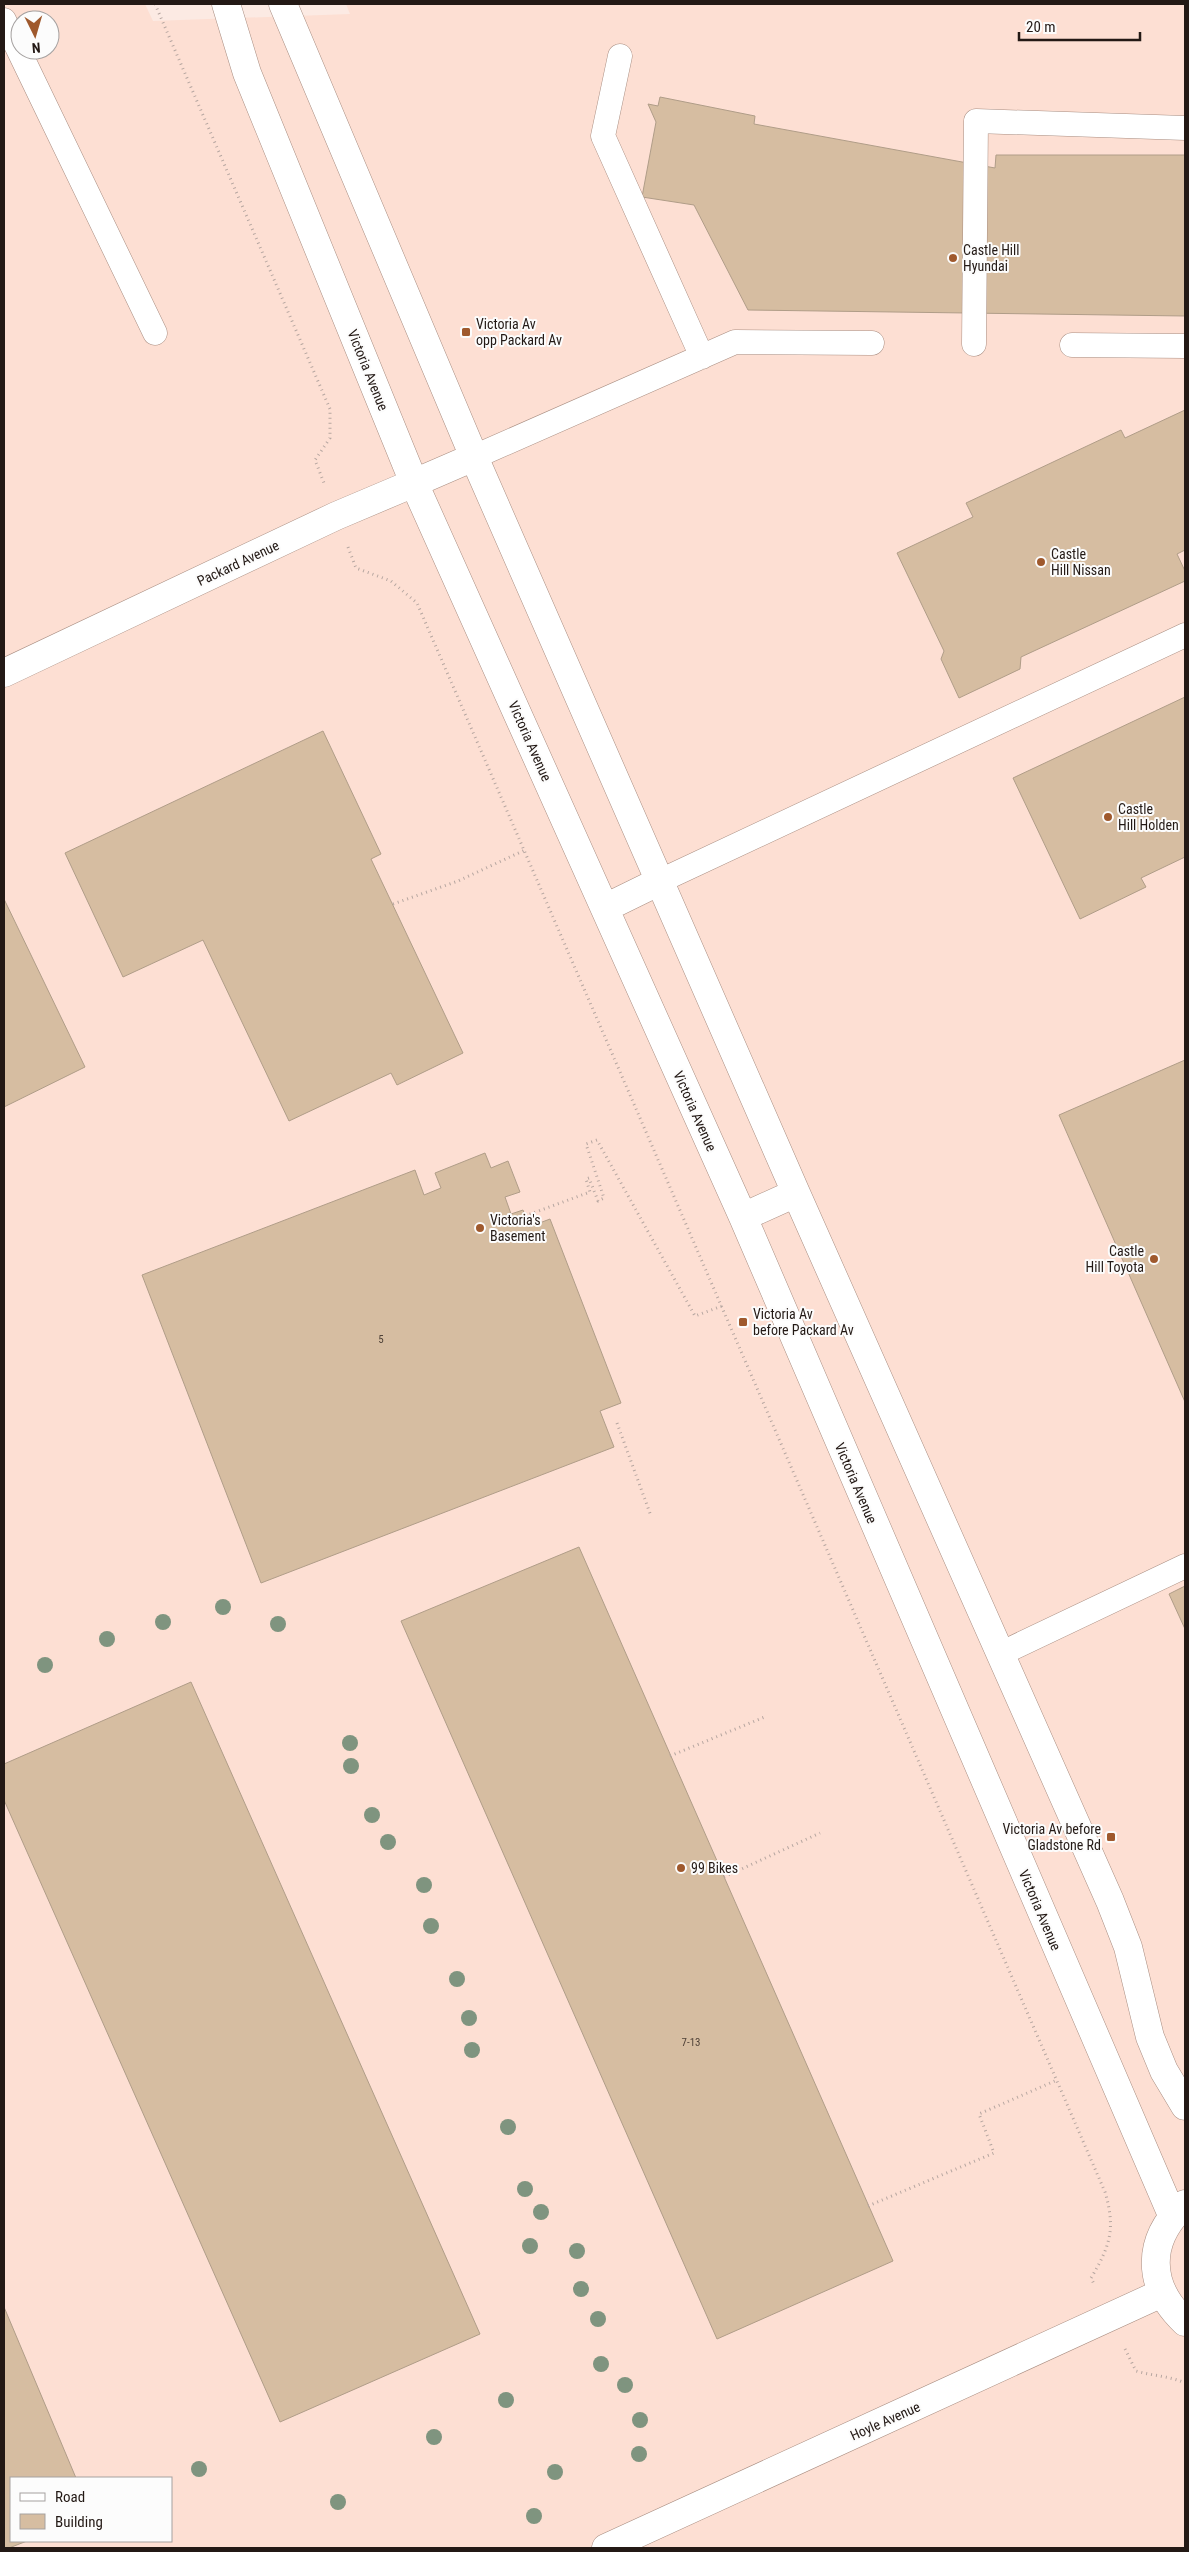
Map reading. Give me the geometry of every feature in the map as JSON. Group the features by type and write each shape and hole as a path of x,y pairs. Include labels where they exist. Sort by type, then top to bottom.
{"main road":[{"path":"207,4 246,73"},
{"name":"Victoria Avenue","path":"226,4 246,73 414,483 743,1217 1179,2210"},
{"path":"289,11 474,456 796,1193 1110,1901 1128,1947 1150,2038 1164,2071 1185,2106"},
{"name":"Packard Avenue","path":"5,669 336,516 474,456"},
{"path":"605,908 660,881"},
{"path":"743,1217 796,1193"},
{"path":"1179,2210 1162,2232 1156,2252 1156,2273 1162,2293 1173,2310 1185,2322"},
{"name":"Hoyle Avenue","path":"606,2548 1162,2293"}],"lane":[{"path":"4,20 155,333"},
{"path":"620,56 603,136 702,357"},
{"path":"974,344 976,121 1185,128"},
{"path":"474,456 735,342 872,343"},
{"path":"1072,345 1185,346"},
{"path":"660,881 1185,635"},
{"path":"1000,1654 1185,1566"}],"path":[{"path":"155,4 330,409 330,438 315,460"},
{"path":"356,568 391,581 417,602 1057,2080 1105,2192 1111,2213 1111,2236 1092,2278"},
{"path":"393,904 458,881 525,850"},
{"path":"525,1216 590,1192 586,1179 589,1178 598,1201 604,1198 586,1144 597,1140 695,1316 722,1306"},
{"path":"617,1423 651,1516"},
{"path":"670,1756 767,1716"},
{"path":"724,1877 820,1833"},
{"path":"868,2206 994,2153 979,2114 1057,2080"},
{"path":"1136,2371 1153,2376 1174,2378 1185,2383"}],"shaded area":[{"path":"4,4 145,4 153,21 350,14 346,4 1185,4 1185,2548 4,2548"}],"building":[{"name":"Castle Hill Hyundai","path":"660,97 755,116 754,124 995,168 996,155 1185,155 1185,316 748,310 694,205 642,197 656,122 648,104 658,106"},
{"name":"Castle Hill Nissan","path":"1185,410 1185,550 1177,554 1185,571 1185,581 1021,657 1020,669 959,698 941,659 944,651 897,553 973,517 966,503 1121,430 1125,438"},
{"name":"Castle Hill Holden","path":"1185,697 1185,857 1141,878 1146,887 1080,919 1013,778"},
{"path":"323,731 381,854 371,859 463,1053 397,1085 391,1073 289,1121 203,940 123,977 65,853"},
{"path":"4,899 85,1067 4,1107"},
{"name":"Castle Hill Toyota","path":"1185,1060 1185,1402 1059,1115"},
{"path":"485,1153 491,1168 508,1161 520,1192 505,1197 511,1214 523,1210 529,1227 550,1219 621,1403 600,1411 614,1447 261,1583 142,1275 415,1170 424,1195 441,1188 435,1173"},
{"path":"579,1547 893,2261 717,2339 401,1621"},
{"path":"1185,1586 1185,1629 1169,1594"},
{"path":"191,1682 480,2334 280,2422 4,1800 4,1764"},
{"path":"4,2307 76,2477 10,2477 10,2542 24,2542 4,2548"}],"place":[{"name":"Castle Hill Hyundai","path":"953,258"},
{"name":"Victoria Av opp Packard Av","path":"466,332"},
{"name":"Castle Hill Nissan","path":"1041,562"},
{"name":"Castle Hill Holden","path":"1108,817"},
{"name":"Victoria's Basement","path":"480,1228"},
{"name":"Castle Hill Toyota","path":"1154,1259"},
{"name":"Victoria Av before Packard Av","path":"743,1322"},
{"name":"Victoria Av before Gladstone Rd","path":"1111,1837"},
{"name":"99 Bikes","path":"681,1868"}]}
